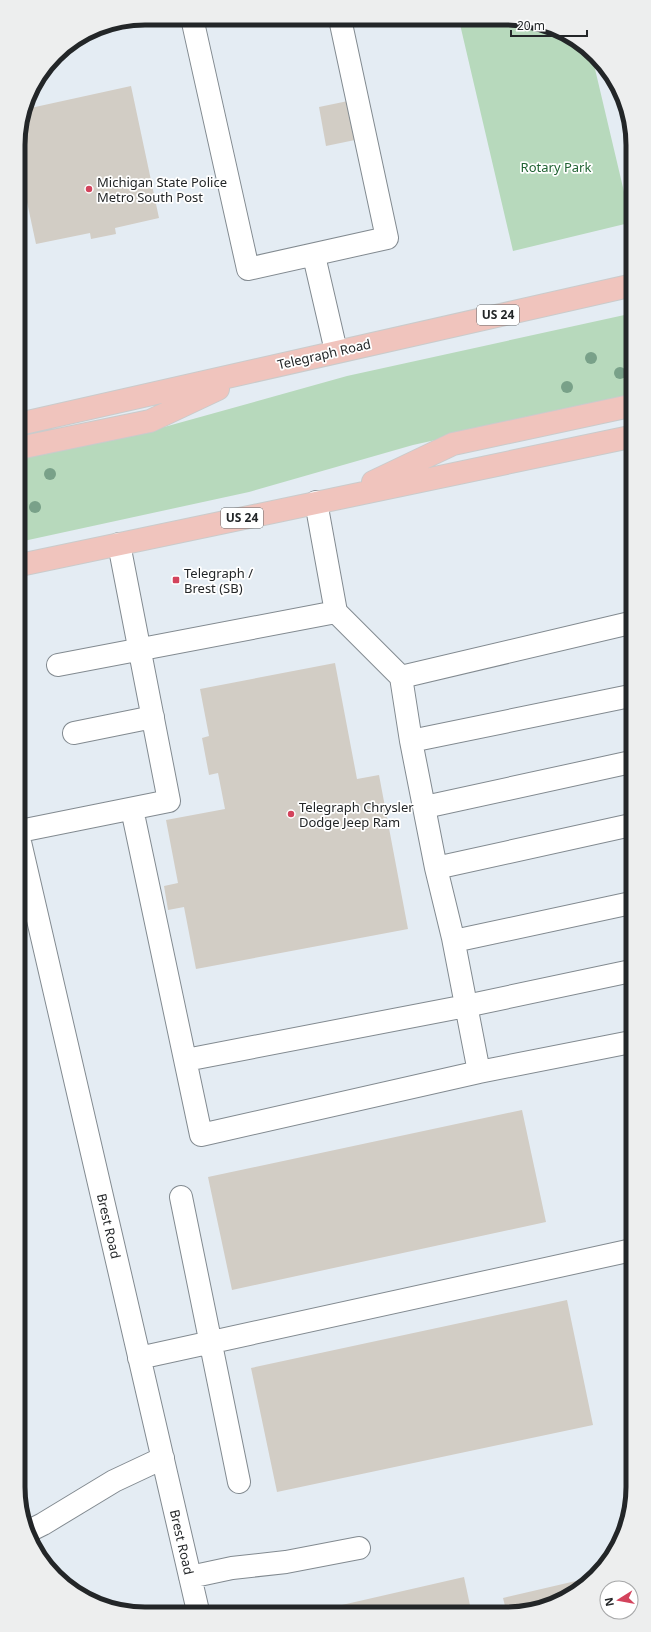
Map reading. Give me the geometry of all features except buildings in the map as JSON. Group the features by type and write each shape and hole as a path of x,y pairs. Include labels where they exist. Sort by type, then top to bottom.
{"main road":[{"name":"Telegraph Road","path":"25,423 90,409 336,351 626,287"},
{"path":"25,447 150,421 259,369"},
{"path":"342,497 453,444 626,407"},
{"name":"US 24","path":"25,564 626,438"}],"street":[{"path":"194,25 248,270 387,238 341,25"},
{"path":"314,256 336,351"},
{"path":"316,502 336,612 401,677 411,741 436,868 454,941 479,1072"},
{"path":"25,830 169,801 119,544"},
{"path":"58,666 336,612"},
{"path":"401,677 626,624"},
{"path":"411,741 626,697"},
{"path":"74,733 153,717"},
{"path":"425,807 626,763"},
{"path":"132,809 201,1135 479,1072 626,1043"},
{"path":"436,868 626,826"},
{"name":"Brest Road","path":"25,864 197,1607"},
{"path":"454,941 626,904"},
{"path":"186,1060 466,1006 626,972"},
{"path":"181,1196 239,1482"},
{"path":"139,1358 626,1251"},
{"path":"33,1529 114,1481 162,1458"},
{"path":"190,1577 232,1568 286,1562 359,1548"}],"green space":[{"name":"Rotary Park","path":"460,25 514,25 544,31 573,45 591,60 594,63 626,200 626,224 513,251"},
{"path":"626,315 626,398 413,445 249,492 25,541 25,458 157,429 347,376"}],"place":[{"name":"Michigan State Police Metro South Post","path":"89,189"},
{"name":"Telegraph / Brest (SB)","path":"176,580"},
{"name":"Telegraph Chrysler Dodge Jeep Ram","path":"291,814"}]}
